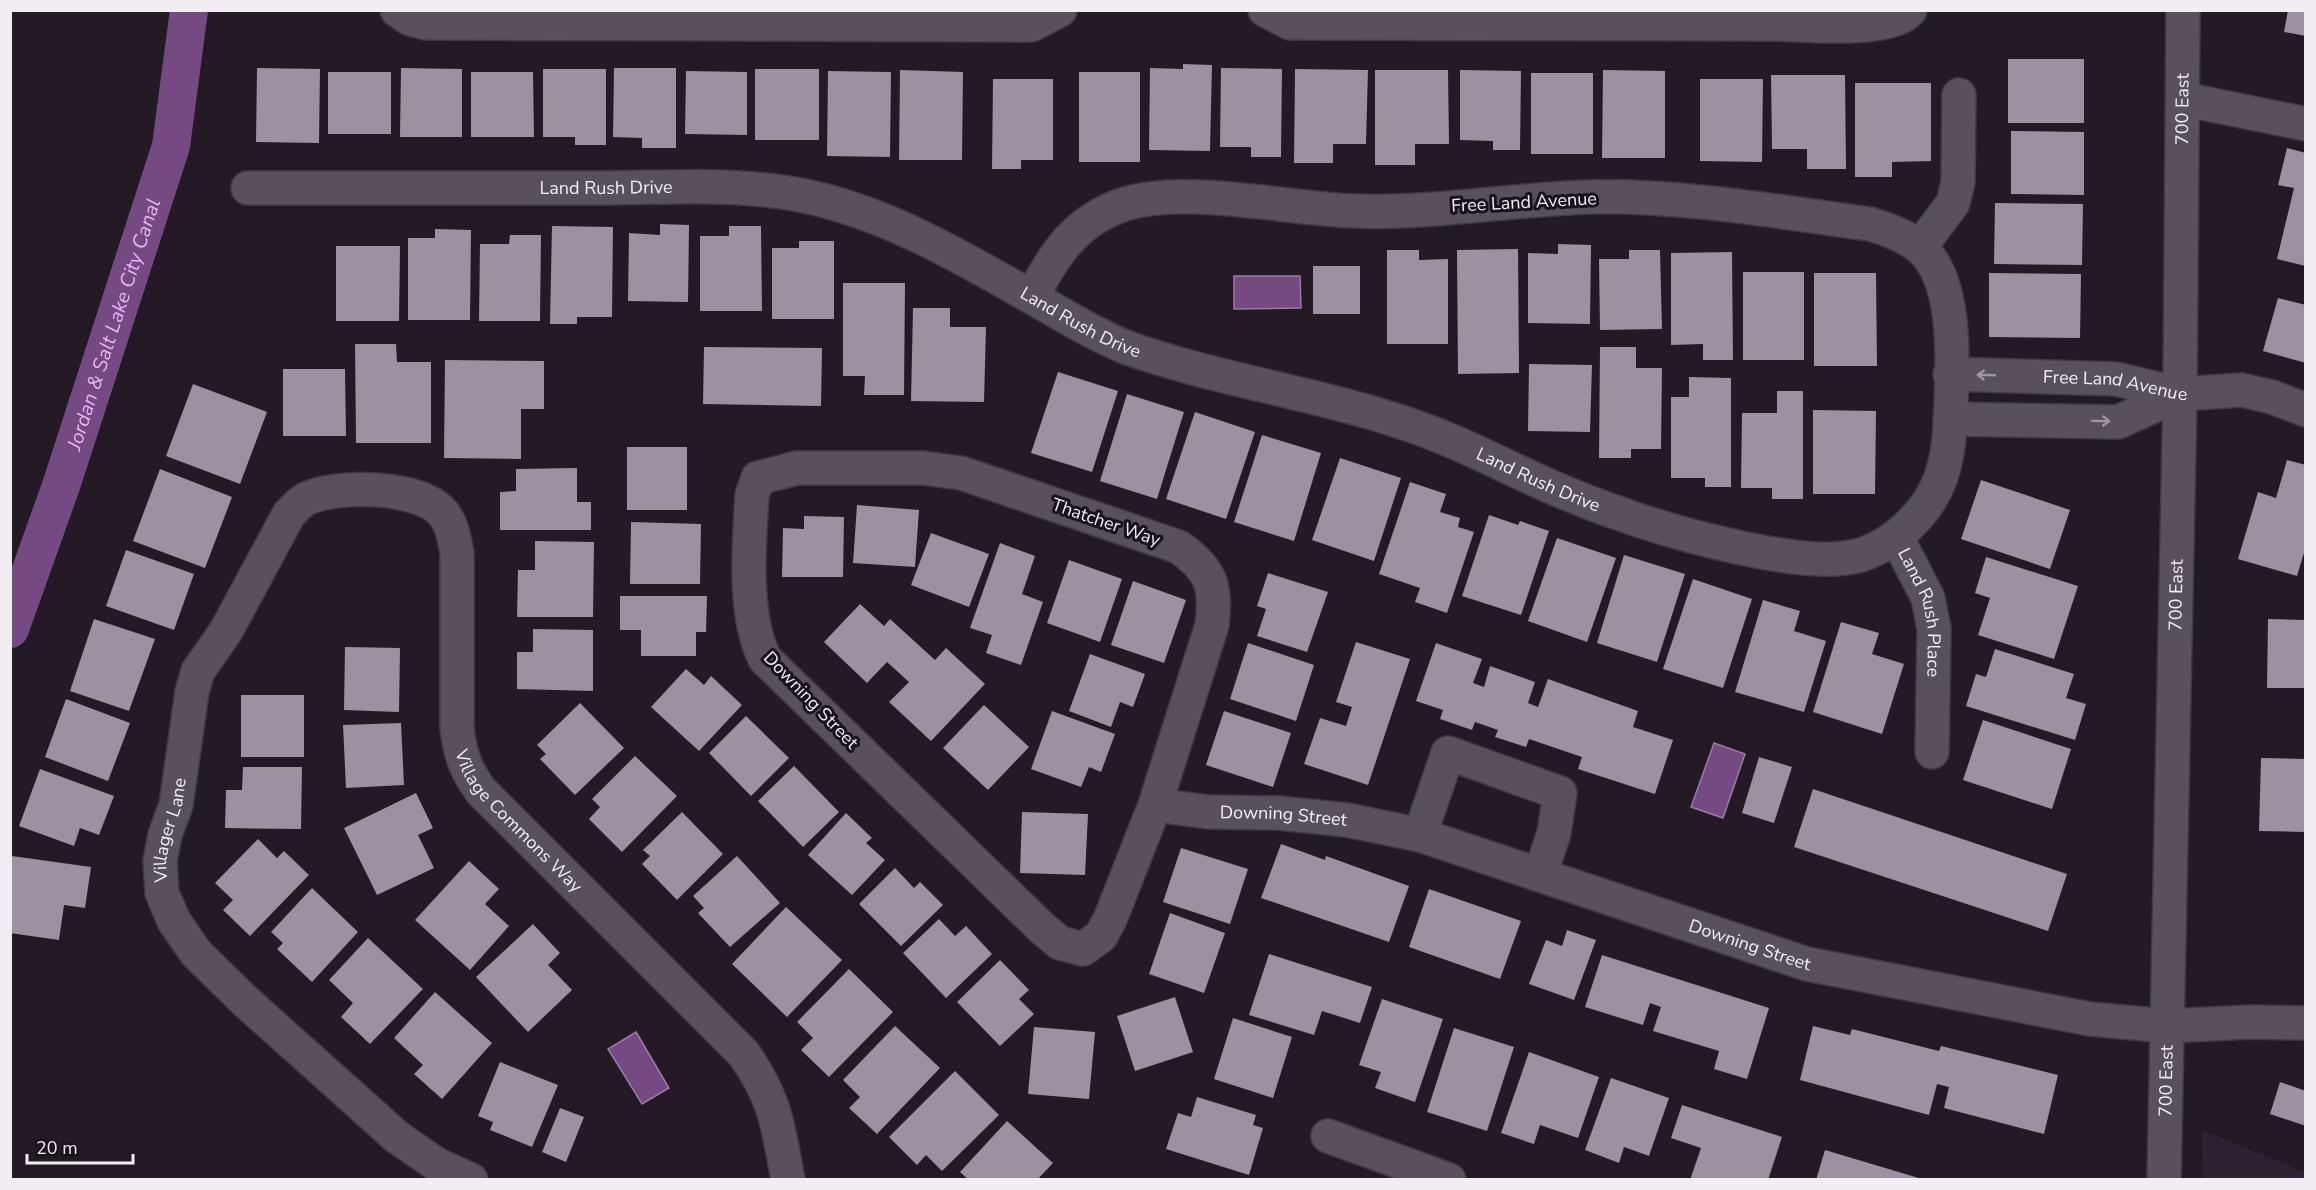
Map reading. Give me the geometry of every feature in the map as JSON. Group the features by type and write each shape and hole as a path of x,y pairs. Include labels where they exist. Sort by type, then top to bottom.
{"street":[{"path":"397,10 410,19 426,23 871,17 1030,25 1060,10"},
{"path":"1264,10 1290,23 1439,17 1874,24 1894,20 1910,10"},
{"name":"700 East","path":"2164,1179 2180,394 2183,10"},
{"path":"1920,247 1953,203 1958,182 1959,95"},
{"path":"2183,99 2306,124"},
{"name":"Land Rush Drive","path":"248,189 715,188 759,190 804,196 857,210 907,232 1032,297 1088,330 1129,348 1330,400 1429,432 1554,488 1654,526 1740,548 1824,559 1860,555 1897,538"},
{"name":"Free Land Avenue","path":"1032,297 1051,261 1069,237 1094,217 1126,204 1173,198 1220,199 1357,212 1521,199 1594,197 1669,200 1870,225 1891,230 1920,247 1936,268 1946,292 1951,322 1950,419 2118,422 2180,394"},
{"name":"Free Land Avenue","path":"1950,374 2116,378 2180,394"},
{"path":"2069,378 2069,421"},
{"path":"2180,394 2242,390 2272,397 2306,410"},
{"name":"Land Rush Place","path":"1932,752 1934,629 1928,598 1897,538 1923,511 1942,480 1949,454 1950,419"},
{"name":"Thatcher Way","path":"758,478 797,468 923,468 961,473 1179,547 1197,560 1211,579 1215,602 1212,625 1155,805"},
{"name":"Downing Street","path":"758,478 752,495 751,616 755,639 765,659 1060,943 1083,949 1101,936 1112,917 1155,805 1209,812 1278,813 1347,820 1420,835 1808,964 2090,1019 2167,1026 2250,1022 2306,1023"},
{"name":"Village Commons Way","path":"321,494 398,492 424,498 441,511 451,527 457,553 457,728 459,751 467,773 481,791 744,1054 763,1081 776,1112 788,1179"},
{"name":"Villager Lane","path":"321,494 304,500 289,514 226,631 198,671 192,692 176,805 165,835 160,861 162,893 174,921 196,953 244,1000 398,1137 436,1164 471,1179"},
{"path":"1420,835 1448,753 1560,793 1554,833 1540,875"},
{"path":"1328,1136 1449,1179"}],"shaded area":[{"path":"1234,276 1300,276 1301,308 1234,309"},
{"path":"1714,743 1745,754 1723,818 1691,807"},
{"path":"636,1032 669,1088 642,1104 608,1049"},
{"path":"2202,1130 2305,1172 2305,1179 2203,1179"}],"building":[{"path":"2288,10 2306,10 2306,36 2284,32"},
{"path":"2008,59 2084,59 2084,123 2008,123"},
{"path":"1183,64 1212,65 1210,151 1149,150 1150,68 1183,69"},
{"path":"257,68 320,69 319,143 256,142"},
{"path":"401,68 462,69 462,137 400,137"},
{"path":"614,68 676,68 676,148 642,148 642,138 613,137"},
{"path":"1221,68 1282,69 1281,157 1251,157 1251,147 1220,147"},
{"path":"543,69 606,69 606,145 575,145 575,137 543,137"},
{"path":"755,69 819,69 819,140 755,140"},
{"path":"1295,69 1368,70 1366,144 1333,144 1333,163 1294,163"},
{"path":"900,70 963,72 962,160 899,160"},
{"path":"1375,70 1448,70 1449,144 1415,144 1415,165 1375,165"},
{"path":"1460,70 1521,71 1520,150 1493,150 1493,141 1460,140"},
{"path":"1603,70 1665,71 1665,158 1602,158"},
{"path":"686,71 747,72 747,135 685,134"},
{"path":"828,71 891,72 890,157 827,156"},
{"path":"328,72 391,72 391,134 328,134"},
{"path":"471,72 533,72 534,137 471,137"},
{"path":"1079,72 1140,72 1140,162 1079,162"},
{"path":"1531,73 1593,73 1593,154 1531,154"},
{"path":"1771,75 1845,75 1846,169 1807,169 1807,149 1772,149"},
{"path":"993,79 1053,79 1053,160 1021,160 1021,169 992,169"},
{"path":"1700,79 1763,79 1762,162 1700,161"},
{"path":"1855,83 1931,83 1931,161 1892,162 1892,177 1855,177"},
{"path":"2011,131 2084,132 2084,195 2011,194"},
{"path":"2287,148 2306,153 2306,266 2277,259 2294,188 2278,185"},
{"path":"1995,203 2083,204 2082,265 1994,264"},
{"path":"660,224 689,225 688,302 628,301 629,233 660,235"},
{"path":"552,226 613,227 612,317 577,317 577,324 550,324"},
{"path":"729,226 761,226 762,311 700,311 700,236 729,236"},
{"path":"435,229 471,230 470,320 408,320 408,238 435,238"},
{"path":"510,235 541,235 540,321 479,321 480,244 509,244"},
{"path":"799,241 834,241 834,319 772,319 772,248 799,248"},
{"path":"1558,244 1591,245 1590,324 1528,323 1528,253 1558,254"},
{"path":"336,246 400,246 399,321 336,321"},
{"path":"1518,249 1519,373 1458,374 1457,250"},
{"path":"1387,250 1419,250 1419,260 1448,259 1448,344 1387,344"},
{"path":"1629,250 1660,250 1662,329 1600,330 1599,259 1629,259"},
{"path":"1732,252 1733,360 1703,360 1703,344 1671,345 1671,253"},
{"path":"1313,266 1360,266 1360,314 1313,314"},
{"path":"1743,272 1804,272 1804,360 1743,360"},
{"path":"1814,273 1876,273 1877,366 1814,366"},
{"path":"1989,273 2081,274 2080,338 1989,337"},
{"path":"843,283 905,283 904,395 864,395 865,376 843,376"},
{"path":"2278,298 2306,305 2306,363 2263,351"},
{"path":"913,308 950,308 950,327 986,327 984,402 911,401"},
{"path":"355,344 396,344 397,362 431,362 431,443 356,443"},
{"path":"704,347 822,348 821,406 703,404"},
{"path":"1600,347 1636,347 1636,368 1662,368 1661,449 1631,449 1631,458 1599,458"},
{"path":"445,360 544,361 544,409 521,409 521,459 444,458"},
{"path":"1529,364 1592,365 1590,432 1528,431"},
{"path":"283,369 345,369 346,436 283,436"},
{"path":"1058,372 1118,391 1092,472 1031,453"},
{"path":"1689,377 1731,378 1731,487 1705,487 1705,478 1671,478 1671,397 1689,397"},
{"path":"193,384 267,412 240,484 166,456"},
{"path":"1777,391 1803,391 1803,499 1772,499 1772,488 1741,488 1742,413 1777,413"},
{"path":"1127,394 1184,412 1157,499 1100,481"},
{"path":"1813,410 1876,411 1875,494 1813,494"},
{"path":"1195,412 1255,432 1226,519 1166,499"},
{"path":"1262,435 1321,453 1294,541 1234,522"},
{"path":"627,447 687,447 687,510 627,510"},
{"path":"1340,458 1401,478 1374,561 1312,540"},
{"path":"2287,460 2306,465 2306,546 2297,576 2238,559 2258,492 2276,498"},
{"path":"577,468 577,502 591,502 591,530 500,530 500,492 516,491 516,469"},
{"path":"160,469 232,497 205,568 133,541"},
{"path":"1981,480 2070,510 2050,569 1961,539"},
{"path":"1410,482 1446,494 1440,512 1460,518 1458,527 1474,532 1447,613 1415,602 1420,588 1379,574"},
{"path":"857,505 919,510 915,567 853,563"},
{"path":"1489,515 1518,525 1520,521 1549,531 1521,615 1462,596"},
{"path":"804,516 844,517 843,577 782,577 783,528 804,529"},
{"path":"631,522 701,524 700,584 630,584"},
{"path":"931,533 989,554 969,607 911,585"},
{"path":"1557,538 1616,558 1587,642 1528,621"},
{"path":"535,541 594,542 593,617 517,617 518,570 535,570"},
{"path":"1000,543 1035,556 1022,594 1043,602 1021,665 986,653 992,635 970,628"},
{"path":"126,550 194,574 174,630 106,606"},
{"path":"1624,555 1685,574 1657,662 1597,643"},
{"path":"1986,557 2078,586 2054,659 1978,635 1990,598 1975,593"},
{"path":"1069,560 1122,579 1100,642 1047,623"},
{"path":"1268,573 1328,592 1307,652 1257,636 1266,609 1257,606"},
{"path":"1693,579 1752,599 1723,688 1663,669"},
{"path":"1133,581 1186,600 1164,663 1111,645"},
{"path":"620,596 707,596 706,632 696,632 696,656 641,656 641,630 620,630"},
{"path":"1763,600 1800,611 1794,631 1826,641 1804,712 1735,692"},
{"path":"860,604 884,626 890,619 935,660 946,648 985,684 931,741 889,702 909,682 887,662 867,683 824,642"},
{"path":"94,619 155,639 129,711 70,691"},
{"path":"2268,619 2306,620 2306,688 2267,688"},
{"path":"1841,622 1879,633 1872,654 1904,664 1882,734 1813,712"},
{"path":"533,629 593,630 593,691 517,689 517,652 533,652"},
{"path":"1356,642 1410,659 1368,785 1304,764 1320,718 1346,726 1352,707 1336,702"},
{"path":"1248,643 1314,665 1296,721 1230,699"},
{"path":"1436,643 1482,659 1473,683 1484,687 1490,666 1535,682 1528,703 1538,707 1548,679 1638,711 1633,727 1673,740 1655,794 1578,769 1582,757 1529,739 1526,747 1495,737 1498,730 1475,722 1472,730 1440,719 1443,710 1416,701"},
{"path":"345,647 400,648 399,712 344,710"},
{"path":"1995,649 2074,674 2066,698 2086,704 2075,740 1966,706 1976,674 1986,677"},
{"path":"1090,654 1145,674 1133,707 1120,702 1111,727 1069,711"},
{"path":"686,669 704,685 711,676 742,705 699,751 651,707"},
{"path":"241,695 304,695 304,757 241,757"},
{"path":"66,699 130,723 108,781 45,757"},
{"path":"580,703 624,748 575,795 540,759 546,754 537,745"},
{"path":"984,705 1029,747 988,790 943,748"},
{"path":"1052,711 1115,734 1101,772 1089,767 1081,787 1031,769"},
{"path":"1224,711 1291,733 1273,787 1206,765"},
{"path":"746,716 789,758 751,796 709,753"},
{"path":"1983,720 2071,749 2052,809 1963,780"},
{"path":"401,723 404,785 346,788 343,725"},
{"path":"635,756 677,796 622,852 589,819 600,807 592,799"},
{"path":"1759,757 1792,767 1774,823 1742,813"},
{"path":"2261,758 2306,759 2306,832 2259,831"},
{"path":"794,766 839,812 803,847 758,801"},
{"path":"243,767 302,767 301,829 225,828 226,790 242,790"},
{"path":"40,769 114,796 99,835 80,828 74,846 19,826"},
{"path":"1813,789 2067,874 2048,931 1794,847"},
{"path":"416,793 433,828 418,835 434,868 377,895 344,828"},
{"path":"682,812 723,854 677,900 642,864 650,856 643,850"},
{"path":"1022,812 1088,814 1085,875 1020,873"},
{"path":"846,813 872,838 866,843 885,860 852,895 808,855"},
{"path":"258,839 277,858 284,851 309,875 250,936 223,910 233,900 215,883"},
{"path":"1281,844 1325,860 1326,856 1409,886 1389,942 1261,898"},
{"path":"1181,848 1248,869 1230,924 1163,902"},
{"path":"12,856 91,867 85,908 64,905 59,940 10,933"},
{"path":"737,856 780,903 730,947 698,913 704,908 693,896"},
{"path":"469,861 499,889 485,904 509,926 470,970 415,920"},
{"path":"895,868 914,888 920,882 943,905 901,946 859,904"},
{"path":"312,888 358,932 312,982 277,949 283,943 271,932"},
{"path":"1429,889 1521,921 1500,979 1409,947"},
{"path":"786,907 842,960 787,1017 732,964"},
{"path":"1170,913 1225,933 1204,993 1149,974"},
{"path":"939,919 955,936 966,926 992,954 946,998 903,953"},
{"path":"533,924 560,953 548,965 572,990 528,1032 476,977"},
{"path":"1567,930 1596,940 1574,1000 1529,984 1546,940 1562,946"},
{"path":"368,938 423,989 370,1044 341,1017 353,1003 329,980"},
{"path":"1269,954 1372,987 1360,1023 1322,1011 1314,1035 1249,1015"},
{"path":"1602,955 1769,1008 1747,1079 1714,1069 1719,1051 1653,1031 1661,1007 1650,1003 1643,1025 1585,1007"},
{"path":"1000,960 1029,990 1019,999 1034,1014 1000,1046 957,1002"},
{"path":"849,969 893,1012 829,1077 801,1050 813,1038 797,1022"},
{"path":"435,992 492,1043 442,1099 414,1074 423,1065 394,1038"},
{"path":"1175,997 1193,1052 1135,1071 1117,1016"},
{"path":"1382,999 1443,1019 1415,1102 1375,1088 1381,1072 1359,1065"},
{"path":"1233,1018 1292,1037 1273,1098 1214,1079"},
{"path":"895,1026 940,1068 877,1134 849,1108 860,1097 843,1080"},
{"path":"1813,1026 1850,1035 1852,1029 1939,1051 1941,1046 2058,1075 2044,1134 1944,1108 1949,1087 1937,1084 1929,1115 1800,1080"},
{"path":"1034,1027 1095,1032 1089,1099 1028,1094"},
{"path":"1454,1028 1514,1047 1487,1131 1427,1112"},
{"path":"1529,1052 1599,1077 1578,1138 1540,1125 1534,1144 1501,1133"},
{"path":"500,1062 558,1085 532,1147 490,1130 493,1122 478,1116"},
{"path":"955,1071 999,1115 942,1171 926,1155 917,1165 889,1137"},
{"path":"1611,1078 1669,1098 1649,1156 1624,1147 1619,1163 1585,1150"},
{"path":"2280,1082 2306,1091 2306,1126 2270,1114"},
{"path":"1197,1097 1256,1115 1253,1125 1263,1128 1249,1175 1166,1149 1178,1113 1191,1117"},
{"path":"1682,1105 1782,1137 1768,1180 1690,1180 1701,1148 1671,1138"},
{"path":"560,1108 584,1117 566,1162 542,1152"},
{"path":"1007,1121 1053,1163 1037,1180 969,1180 960,1172"},
{"path":"1825,1150 1922,1179 1922,1180 1816,1180"}],"waterway":[{"name":"Jordan & Salt Lake City Canal","path":"10,629 62,483 171,146 189,10"}]}
